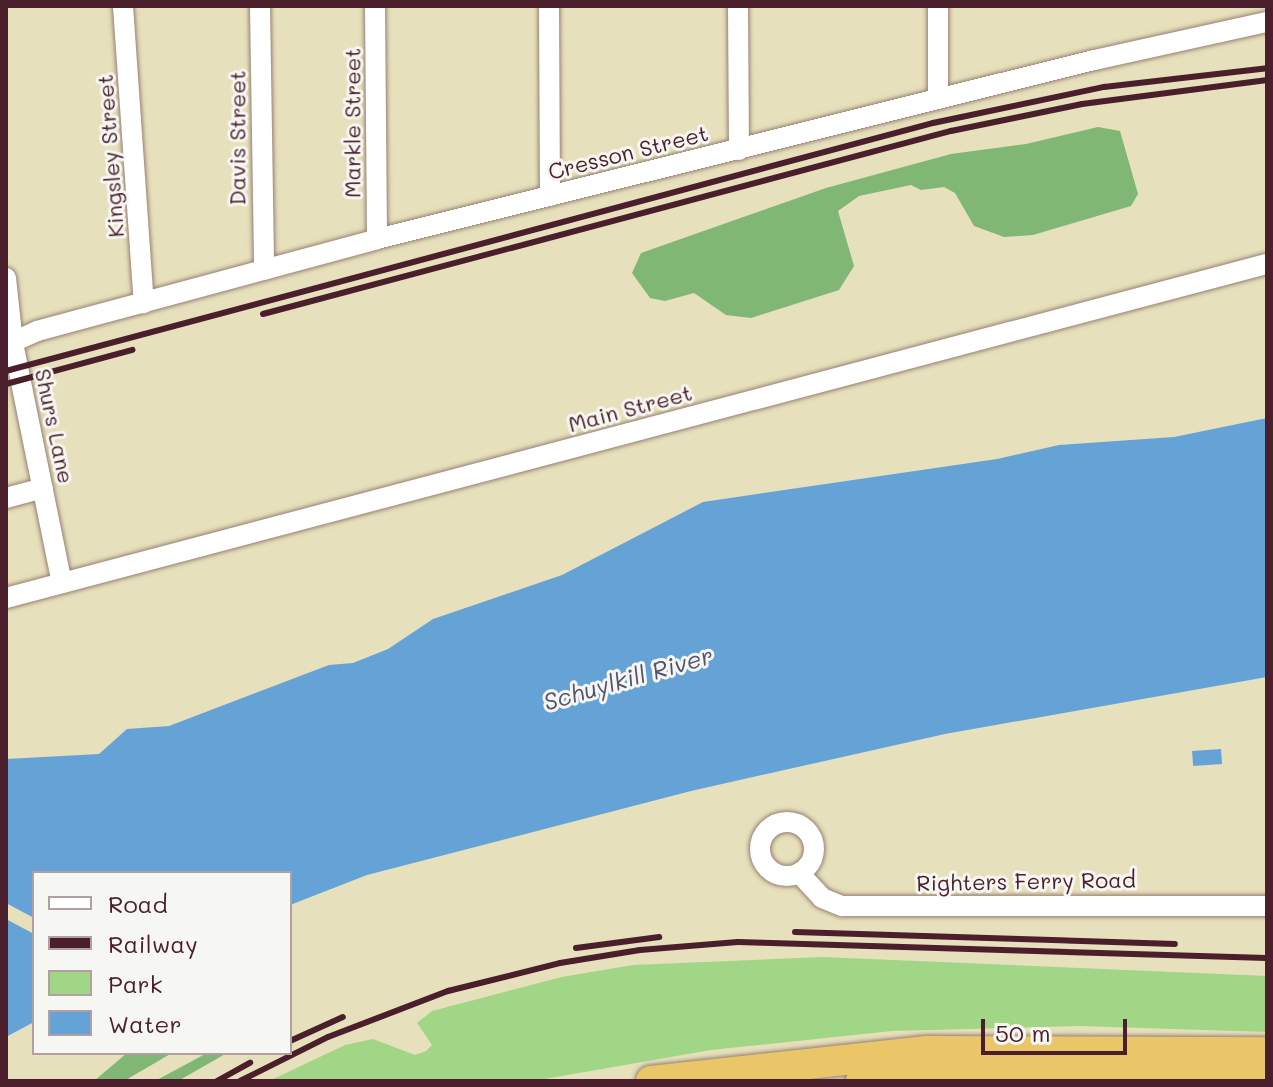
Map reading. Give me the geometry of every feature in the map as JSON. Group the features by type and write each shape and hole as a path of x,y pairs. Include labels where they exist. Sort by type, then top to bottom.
{"highway":[{"path":"651,1081 927,1051 1267,1052"},
{"path":"861,1081 1053,1073 1267,1077"}],"street":[{"name":"Kingsley Street","path":"123,6 144,303"},
{"name":"Davis Street","path":"260,6 264,270"},
{"name":"Markle Street","path":"375,6 377,239"},
{"path":"549,6 550,196"},
{"path":"738,6 739,150"},
{"path":"938,6 938,99"},
{"name":"Cresson Street","path":"10,344 144,303 377,239 1265,17"},
{"name":"Main Street","path":"6,598 1267,264"},
{"name":"Shurs Lane","path":"6,278 10,344 62,583"},
{"path":"6,498 43,488"},
{"name":"Righters Ferry Road","path":"799,873 822,898 842,906 1267,906"}],"green space":[{"path":"1098,127 1120,131 1138,194 1131,206 1033,235 1004,237 974,226 955,193 944,187 921,190 911,185 859,196 838,211 854,266 839,290 751,318 726,315 694,293 665,301 650,298 632,273 641,253 826,188 951,154 1026,144"},
{"path":"822,957 1267,976 1267,1032 1079,1026 892,1031 711,1050 533,1081 269,1081 345,1045 373,1039 415,1055 432,1045 417,1023 432,1011 562,977 633,965"},
{"path":"125,1055 169,1055 124,1081 94,1081"},
{"path":"203,1055 224,1055 178,1081 155,1081"}],"water":[{"name":"Schuylkill River","path":"1267,418 1267,677 945,734 691,791 367,875 292,904 292,871 32,871 32,1023 6,1037 6,759 99,754 127,729 169,726 329,665 353,663 388,649 433,619 562,575 703,502 997,459 1059,445 1174,437"},
{"path":"1221,749 1222,764 1193,766 1192,751"}],"pier":[{"path":"6,903 32,917 32,933 6,919"}],"railway":[{"path":"6,371 933,123 1104,87 1267,68"},
{"path":"263,314 951,131 1082,104 1267,80"},
{"path":"6,384 132,350"},
{"path":"795,932 1175,944"},
{"path":"576,948 659,937"},
{"path":"240,1081 328,1037 448,991 560,963 640,950 738,942 1267,958"},
{"path":"292,1040 343,1017"},
{"path":"217,1081 250,1063"}]}
